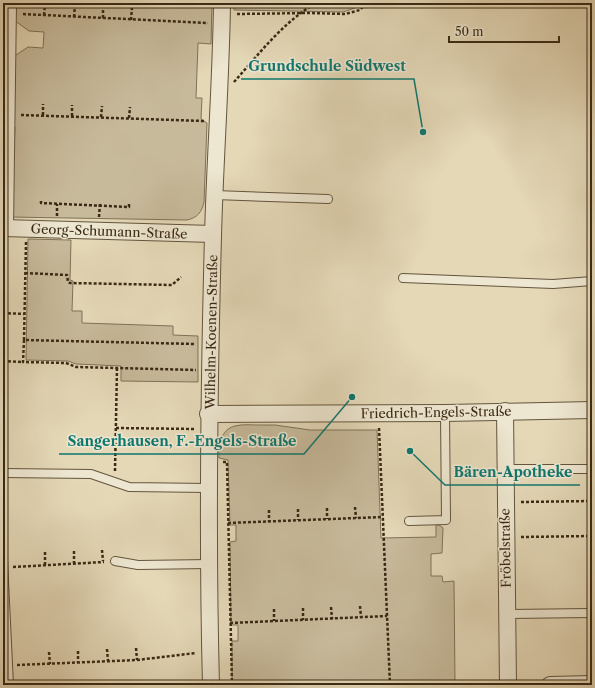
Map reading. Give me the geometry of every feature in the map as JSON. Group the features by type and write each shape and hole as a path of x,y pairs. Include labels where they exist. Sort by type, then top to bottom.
{"street":[{"name":"Georg-Schumann-Straße","path":"8,8 4,228 213,234"},
{"name":"Wilhelm-Koenen-Straße","path":"211,685 208,422 213,234 225,14"},
{"name":"Friedrich-Engels-Straße","path":"208,422 378,413 592,410"},
{"name":"Fröbelstraße","path":"505,411 504,469 508,685"},
{"path":"550,685 592,684"}],"lane":[{"path":"215,195 328,198"},
{"path":"403,278 553,284 592,281"},
{"path":"410,521 446,520 445,413"},
{"path":"504,469 592,469"},
{"path":"3,472 91,474 128,486 208,488"},
{"path":"3,560 9,685"},
{"path":"115,561 138,565 209,564"},
{"path":"506,614 592,613"}],"path":[{"path":"234,83 280,30 316,3"},
{"path":"8,8 44,15 131,20 225,14 345,14 360,10 366,3"},
{"path":"44,15 45,4"},
{"path":"74,17 75,5"},
{"path":"103,6 103,18"},
{"path":"131,20 132,8"},
{"path":"43,116 44,104"},
{"path":"72,105 72,116"},
{"path":"101,117 102,106"},
{"path":"129,118 130,107"},
{"path":"6,114 218,121"},
{"path":"41,201 41,204 70,203 129,207 129,204"},
{"path":"23,362 26,228"},
{"path":"25,273 67,275 68,282 70,283 172,285 181,277"},
{"path":"3,313 24,314"},
{"path":"24,340 210,344"},
{"path":"3,361 66,363 76,367 201,370"},
{"path":"115,482 118,368"},
{"path":"378,413 390,685"},
{"path":"116,428 208,422"},
{"path":"208,462 227,462 232,685"},
{"path":"505,502 592,501"},
{"path":"355,507 356,518"},
{"path":"327,508 327,519"},
{"path":"298,509 298,520"},
{"path":"269,510 270,522"},
{"path":"209,524 383,517"},
{"path":"541,531 541,536"},
{"path":"583,531 583,536"},
{"path":"505,537 592,536"},
{"path":"102,550 103,562"},
{"path":"74,551 74,564"},
{"path":"45,552 45,565"},
{"path":"3,567 115,561"},
{"path":"360,606 361,617"},
{"path":"331,607 332,619"},
{"path":"303,608 303,620"},
{"path":"274,609 274,621"},
{"path":"230,623 387,616"},
{"path":"136,648 137,660"},
{"path":"107,649 108,661"},
{"path":"78,651 78,663"},
{"path":"49,652 50,664"},
{"path":"8,666 137,660 210,652"}],"shaded area":[{"path":"15,3 212,3 211,44 198,43 196,98 202,98 201,119 207,123 204,202 202,209 196,216 187,220 9,217 9,153 14,153 15,127 9,127 10,59 28,47 43,48 44,32 29,31 11,18"},
{"path":"234,3 361,3 355,8 343,12 234,10"},
{"path":"28,239 71,240 70,280 73,281 72,311 82,311 82,323 173,326 173,335 198,336 198,382 121,381 121,366 76,364 68,361 26,360"},
{"path":"241,425 275,425 310,430 377,430 381,538 436,537 436,525 443,528 442,553 431,554 431,576 442,576 443,582 454,581 454,685 232,685 232,641 238,641 238,625 231,625 230,542 236,541 236,525 230,525 228,460 219,458 219,448 221,439 230,428"}],"place":[{"name":"Grundschule Südwest","path":"423,132"},
{"name":"Sangerhausen, F.-Engels-Straße","path":"352,397"},
{"name":"Bären-Apotheke","path":"410,451"}]}
